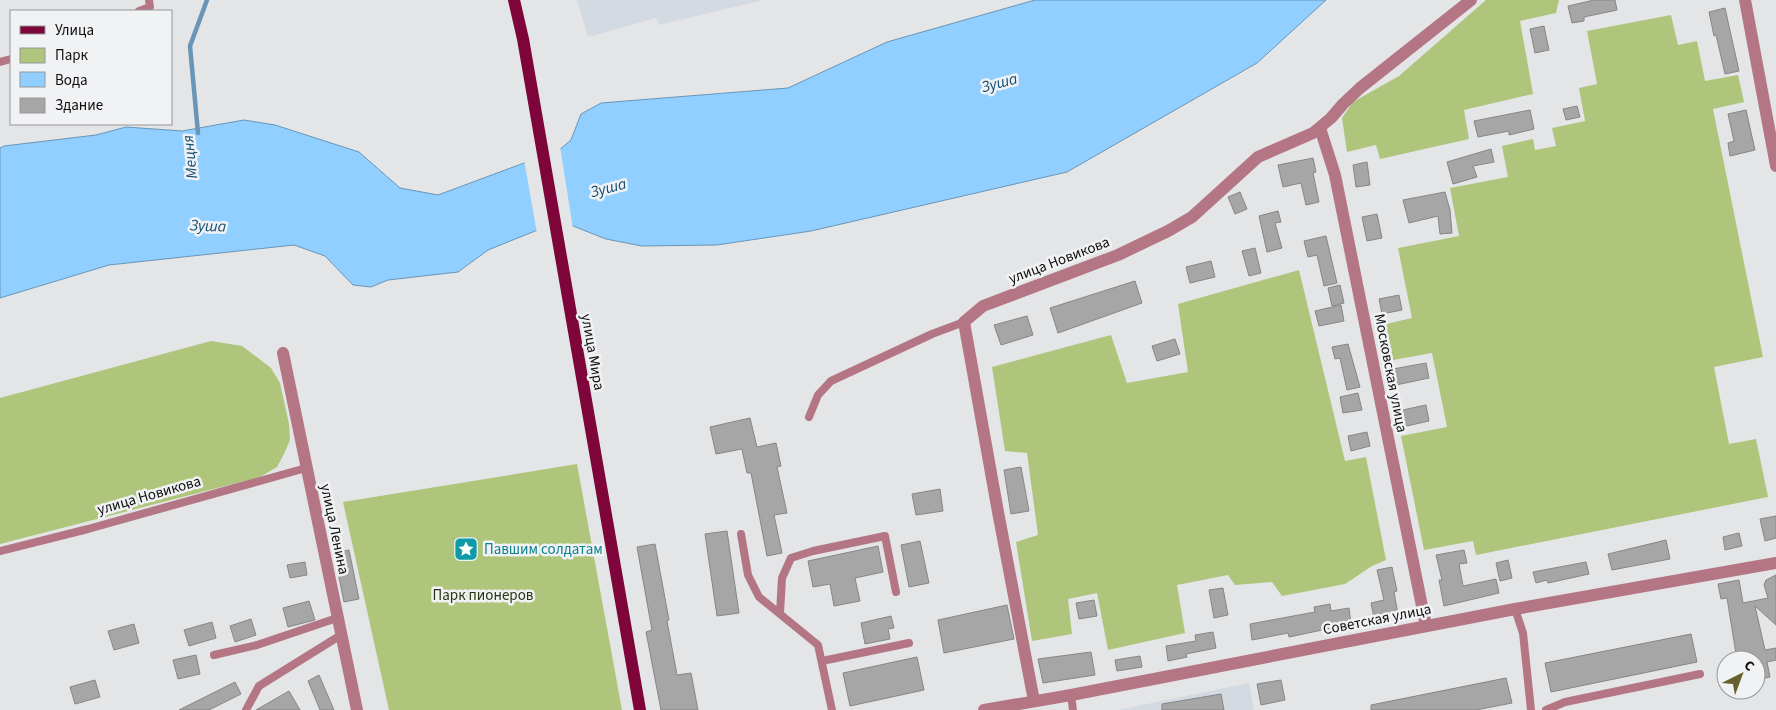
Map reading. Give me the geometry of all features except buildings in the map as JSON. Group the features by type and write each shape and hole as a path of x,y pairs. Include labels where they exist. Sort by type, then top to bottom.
{"main road":[{"name":"улица Мира","path":"514,0 523,39 640,710"}],"street":[{"name":"улица Новикова","path":"964,322 983,306 1118,255 1192,217 1258,157 1313,134 1360,88 1471,0"},
{"path":"1745,0 1776,166"},
{"name":"Московская улица","path":"1320,128 1334,175 1426,626"},
{"path":"964,322 1034,701"},
{"name":"улица Ленина","path":"283,353 337,618 358,710"},
{"name":"Советская улица","path":"993,709 1515,609 1776,563"}],"lane":[{"path":"142,10 150,7 150,0"},
{"path":"809,416 818,394 832,381 932,334 964,322"},
{"name":"улица Новикова","path":"0,551 88,529 306,468"},
{"path":"741,534 748,575 760,597 818,645 832,710"},
{"path":"780,613 782,578 790,558 813,551 885,536 896,592"},
{"path":"1515,609 1523,632 1531,710"},
{"path":"214,655 257,644 337,618"},
{"path":"246,710 259,686 341,635"},
{"path":"822,660 909,643"},
{"path":"1546,710 1565,702 1700,674"},
{"path":"1071,695 1074,710"}],"shaded area":[{"path":"577,0 763,0 659,25 656,18 588,37"},
{"path":"1249,683 1254,710 1118,710"}],"green space":[{"path":"1486,0 1559,0 1556,13 1520,21 1533,94 1464,110 1469,139 1380,159 1376,145 1347,152 1342,118 1353,102 1399,76"},
{"path":"1671,15 1678,45 1697,41 1705,81 1738,75 1744,102 1713,109 1763,357 1714,367 1729,444 1756,439 1768,497 1476,555 1473,541 1424,550 1401,436 1447,427 1432,353 1393,360 1386,324 1412,318 1398,248 1459,236 1450,188 1508,177 1502,146 1533,139 1535,150 1556,146 1552,128 1585,121 1579,88 1597,84 1587,31"},
{"path":"1299,270 1345,461 1366,457 1386,560 1372,566 1345,584 1282,596 1272,582 1235,585 1228,575 1177,585 1185,633 1108,650 1097,593 1068,599 1072,634 1032,641 1016,542 1038,535 1027,453 1005,451 992,367 1111,335 1127,383 1188,372 1178,304"},
{"path":"211,341 242,346 271,368 280,383 289,424 290,440 277,467 260,477 0,544 0,398"},
{"name":"Парк пионеров","path":"577,464 622,710 389,710 343,502"}],"water":[{"name":"Зуша","path":"1035,0 1326,0 1257,63 1067,172 811,231 717,245 642,246 606,239 568,224 550,225 488,250 458,272 388,280 371,287 353,285 325,256 294,245 109,265 0,298 0,148 4,146 96,135 126,127 182,131 244,120 275,125 359,152 400,188 438,195 559,150 571,140 581,114 601,103 788,88 887,42"}],"pier":[{"path":"560,146 573,229 568,227 551,227 537,233 524,160"}],"waterway":[{"name":"Мецня","path":"198,133 190,46 207,0"}],"place":[{"name":"Павшим солдатам","path":"466,549"}]}
